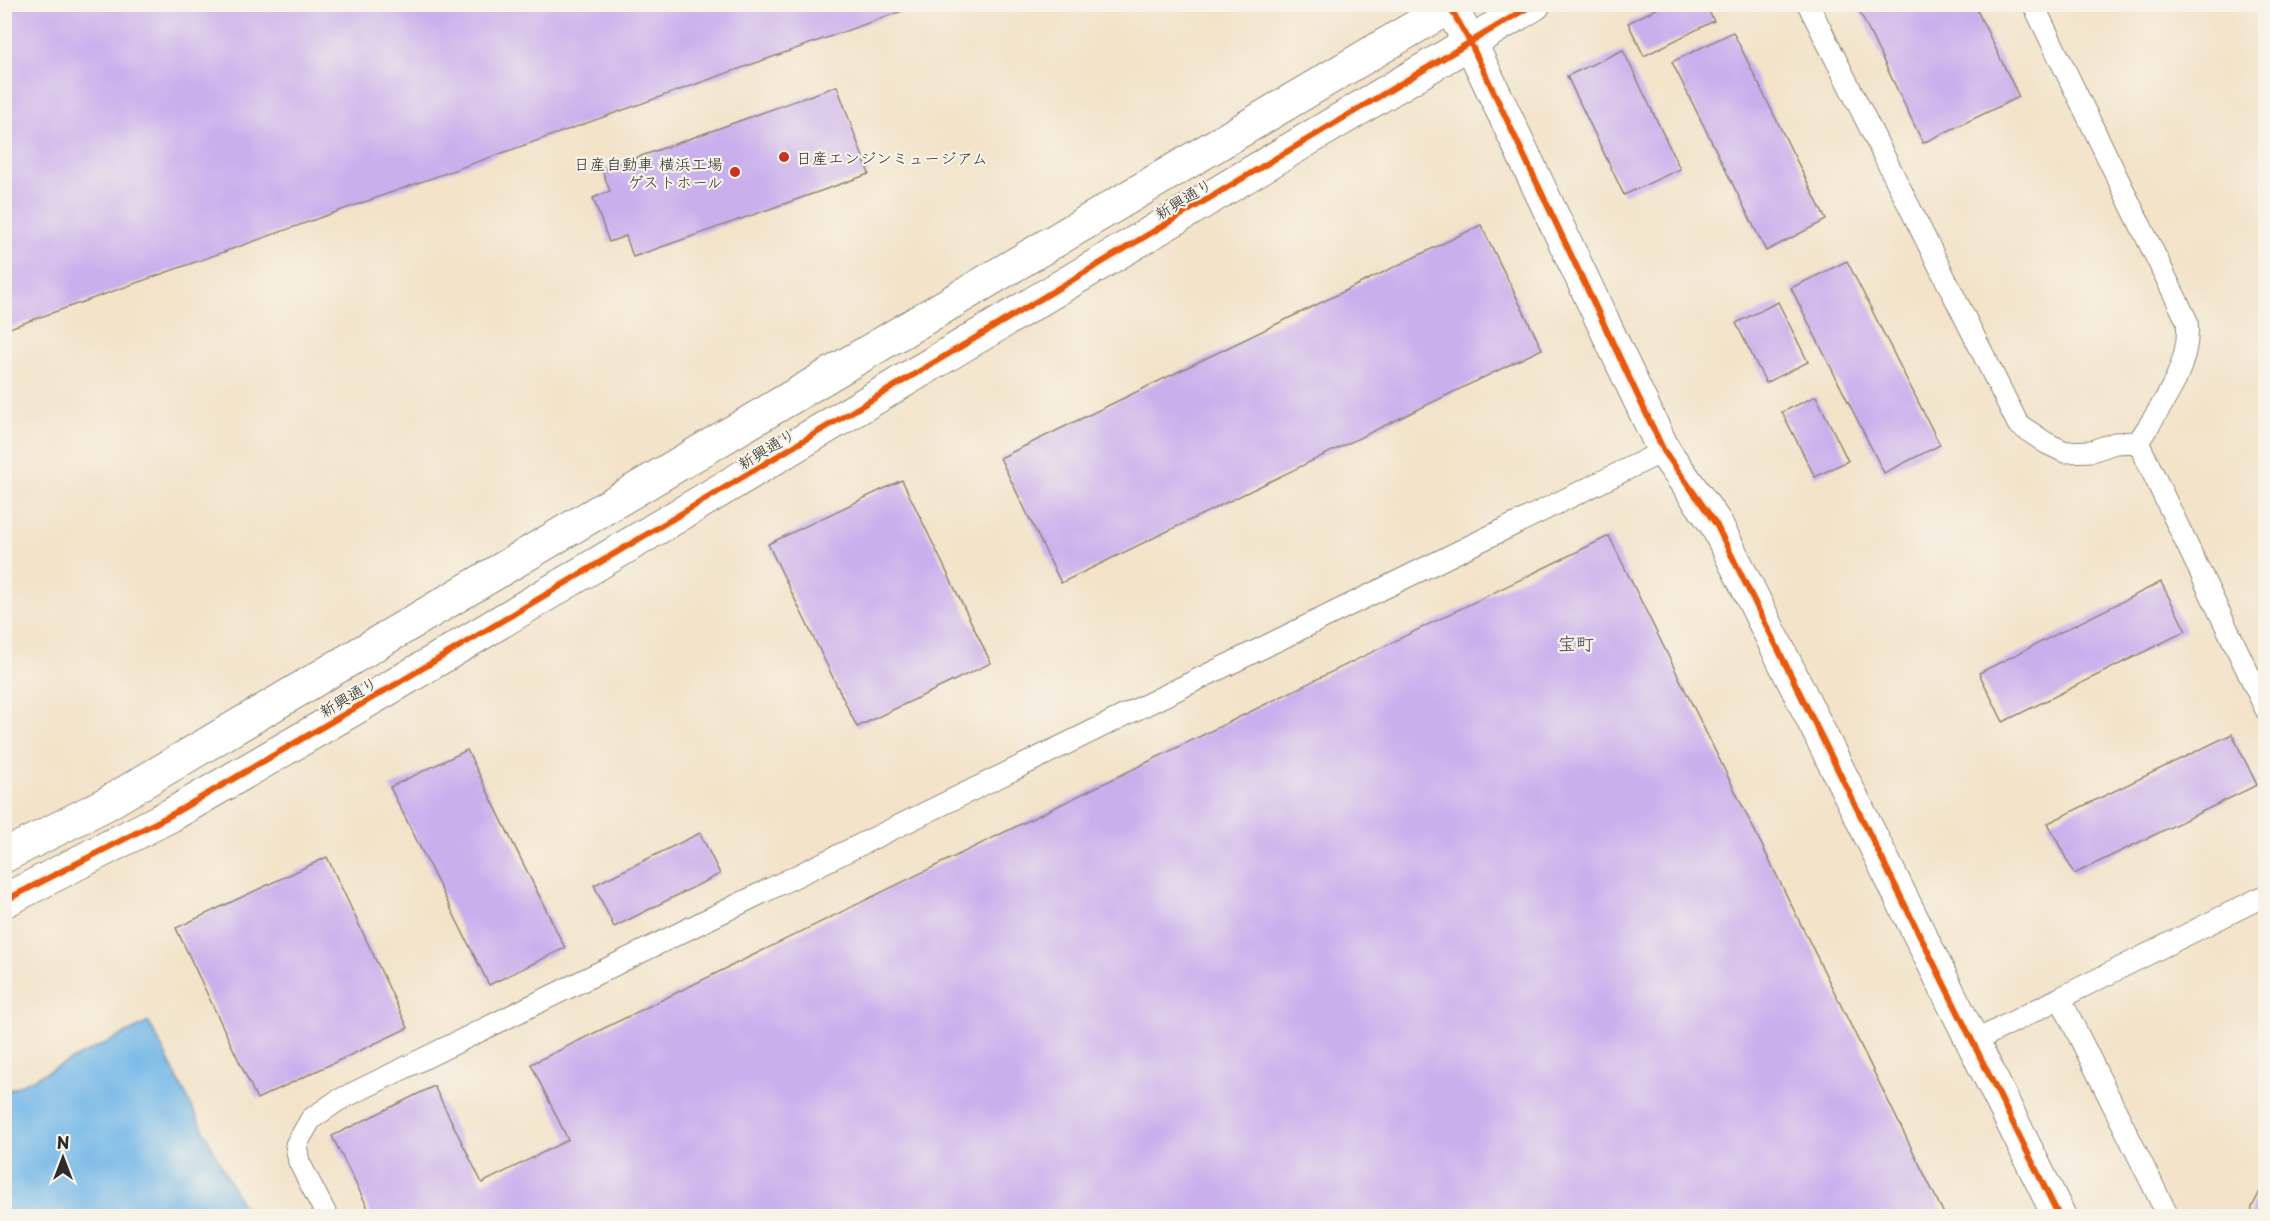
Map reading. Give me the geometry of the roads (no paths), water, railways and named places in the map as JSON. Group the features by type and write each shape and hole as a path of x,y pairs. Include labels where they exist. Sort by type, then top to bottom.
{"street":[{"name":"新興通り","path":"4,901 171,814 398,683 1533,4"},
{"name":"新興通り","path":"4,856 115,798 1452,6"},
{"path":"1452,6 1664,451 1716,525 2059,1216"}],"lane":[{"path":"1808,4 2018,424 2046,443 2065,452 2092,451 2115,443 2138,442"},
{"path":"2033,4 2187,321 2186,348 2178,376 2138,442"},
{"path":"2138,442 2265,710"},
{"path":"327,1216 299,1162 296,1145 311,1119 337,1101 1664,451"},
{"path":"1973,1042 2265,895"},
{"path":"2060,998 2168,1216"}],"water":[{"path":"149,1022 247,1216 5,1216 5,1082 10,1090"}],"place":[{"name":"日産エンジンミュージアム","path":"784,157"},
{"name":"日産自動車 横浜工場 ゲストホール","path":"735,172"}],"district":[{"name":"宝町","path":"1576,642"}]}
